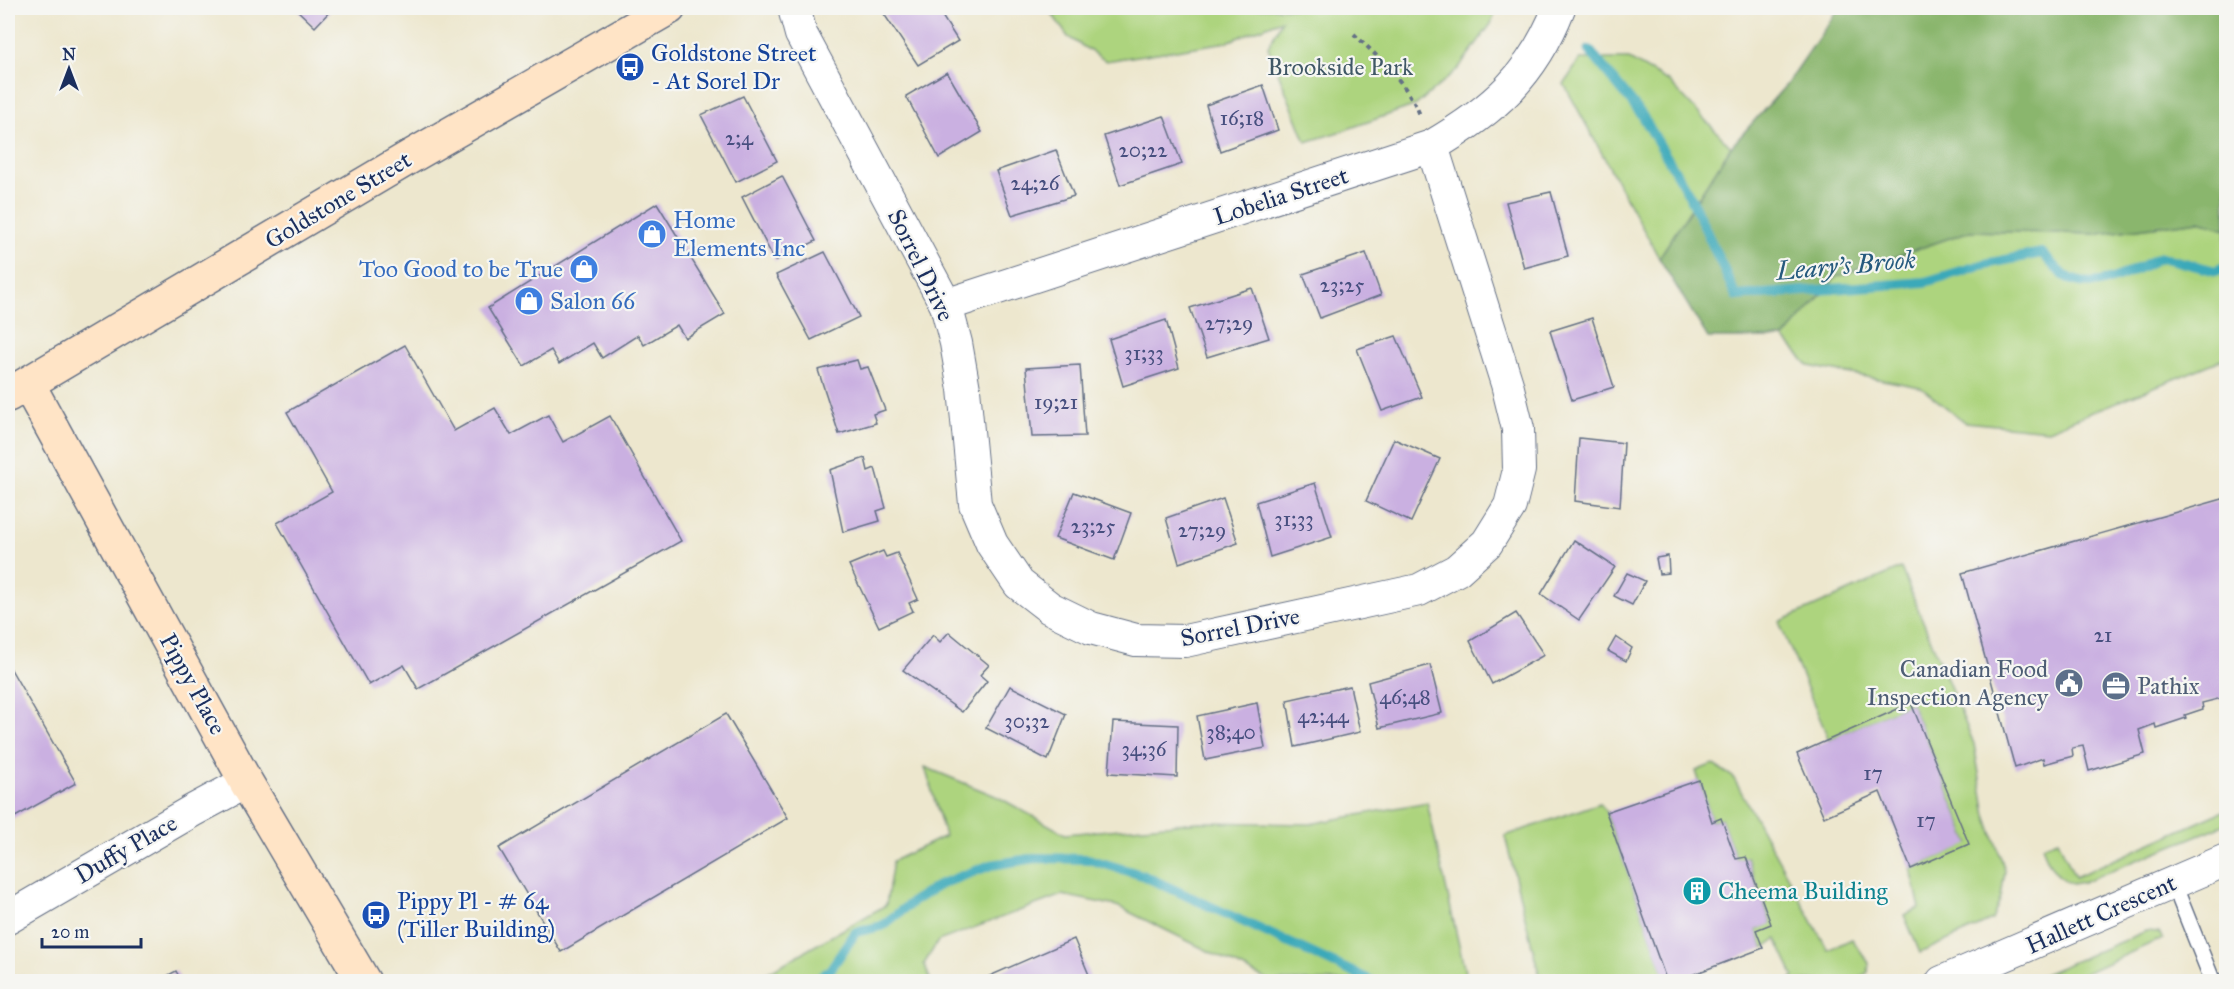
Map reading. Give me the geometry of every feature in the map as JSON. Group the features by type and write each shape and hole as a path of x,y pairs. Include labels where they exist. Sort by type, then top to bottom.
{"main road":[{"name":"Goldstone Street","path":"18,389 410,157 669,8"},
{"name":"Pippy Place","path":"18,389 364,981"}],"street":[{"name":"Sorrel Drive","path":"794,8 801,34 946,305 956,343 964,389 975,504 992,544 1018,584 1050,608 1091,628 1136,640 1185,641 1419,590 1457,570 1487,543 1510,506 1519,470 1518,429 1507,384 1432,146"},
{"name":"Lobelia Street","path":"946,305 1432,146 1467,126 1501,98 1528,68 1554,21"},
{"name":"Duffy Place","path":"8,918 246,782"},
{"name":"Hallett Crescent","path":"1942,981 2055,935 2226,860"}],"lane":[{"path":"2173,882 2213,981"}],"path":[{"path":"1354,34 1389,68 1416,105 1432,146"}],"green space":[{"name":"Brookside Park","path":"1048,8 1497,8 1491,24 1458,69 1416,105 1306,142 1268,47 1282,20 1227,42 1106,61 1068,37"},
{"path":"1839,8 2226,8 2226,229 2199,221 2098,234 1970,231 1836,277 1784,338 1708,338 1659,258 1731,147 1787,84"},
{"path":"1580,59 1629,59 1668,81 1731,147 1659,258 1564,84"},
{"path":"2199,221 2226,229 2226,358 2048,430 1965,422 1920,387 1809,366 1784,338 1836,277 1970,231 2098,234"},
{"path":"1901,568 1974,744 1986,815 2005,870 2001,897 1992,920 1920,953 1904,915 1920,908 1911,869 1969,843 1911,703 1829,740 1779,622"},
{"path":"1713,764 1733,777 1828,950 1852,939 1869,963 1868,972 1856,981 1788,981 1794,977 1776,939 1763,948 1756,930 1771,923 1747,857 1736,859 1721,818 1712,822 1696,771"},
{"path":"925,767 998,797 1065,834 1199,822 1310,824 1427,802 1467,981 1269,981 1117,906 1062,895 938,941 924,964 931,981 753,981 886,905 893,861 945,836"},
{"path":"1600,803 1606,812 1667,981 1543,981 1540,978 1505,836"},
{"path":"2226,810 2226,824 2083,882 2072,884 2061,878 2050,863 2042,846 2058,840 2075,877"},
{"path":"2146,931 2159,932 2163,938 2068,981 2028,981"}],"building":[{"path":"295,8 333,8 315,27"},
{"path":"880,8 937,8 958,41 918,65"},
{"path":"947,72 982,132 939,158 906,96"},
{"path":"1263,85 1278,130 1220,151 1206,105"},
{"path":"743,96 777,161 736,182 701,115"},
{"path":"1164,116 1182,164 1120,185 1104,136"},
{"path":"1056,150 1074,196 1012,215 996,171"},
{"path":"782,176 816,241 775,261 742,197"},
{"path":"1551,192 1568,256 1524,268 1506,202"},
{"path":"657,203 725,314 685,338 677,325 644,345 638,335 602,358 593,343 559,364 551,350 524,366 488,308"},
{"path":"825,252 859,317 811,340 776,275"},
{"path":"1366,253 1381,295 1320,318 1303,274"},
{"path":"1252,288 1269,338 1207,357 1190,308"},
{"path":"1592,318 1614,387 1572,400 1550,331"},
{"path":"1166,320 1179,368 1123,386 1109,339"},
{"path":"1396,336 1422,397 1382,411 1357,349"},
{"path":"405,345 454,431 495,408 511,435 548,415 563,442 610,416 681,541 418,689 404,665 369,685 277,523 332,492 287,412"},
{"path":"857,360 860,369 868,367 885,410 873,414 876,423 839,434 818,370"},
{"path":"1080,365 1085,436 1032,437 1026,368"},
{"path":"1579,438 1624,443 1620,507 1575,501"},
{"path":"1394,439 1440,459 1411,522 1366,501"},
{"path":"865,458 868,471 875,468 886,508 877,511 880,521 843,532 830,470"},
{"path":"1315,483 1332,537 1270,557 1256,502"},
{"path":"1074,492 1131,513 1114,560 1055,538"},
{"path":"1223,498 1238,543 1179,563 1166,518"},
{"path":"2226,498 2226,697 2202,703 2203,709 2185,715 2186,718 2156,728 2155,724 2139,730 2145,754 2089,771 2083,746 2072,748 2073,756 2044,764 2043,758 2015,768 1962,573"},
{"path":"1574,540 1615,567 1579,620 1541,594"},
{"path":"883,551 886,557 897,553 918,599 909,603 913,611 879,627 849,565"},
{"path":"1668,556 1669,573 1659,574 1656,558"},
{"path":"1627,573 1645,581 1632,605 1614,596"},
{"path":"1516,613 1544,655 1492,684 1470,641"},
{"path":"949,632 989,665 980,675 987,681 962,712 903,670 933,635 940,642"},
{"path":"1616,637 1632,648 1626,661 1608,651"},
{"path":"8,664 76,783 8,821"},
{"path":"1430,665 1442,713 1379,728 1368,682"},
{"path":"1010,686 1066,714 1048,760 986,728"},
{"path":"1350,686 1360,732 1295,747 1287,700"},
{"path":"1257,703 1265,748 1205,760 1197,716"},
{"path":"1911,703 1969,844 1911,869 1880,792 1824,817 1797,754"},
{"path":"726,714 788,818 561,952 499,848"},
{"path":"1113,722 1178,725 1177,777 1109,773"},
{"name":"Cheema Building","path":"1699,780 1712,822 1721,818 1736,859 1746,857 1771,924 1756,930 1763,948 1673,982 1667,982 1606,812"},
{"path":"1074,939 1092,982 976,982"},
{"path":"176,971 182,982 156,982"}],"waterway":[{"name":"Leary's Brook","path":"1589,50 1642,115 1691,198 1736,296 1925,282 1985,264 2042,253 2065,276 2089,283 2127,274 2161,257 2216,271 2226,266"},
{"path":"815,982 830,970 856,932 882,926 915,900 941,884 991,865 1036,858 1088,859 1142,875 1374,982"}],"place":[{"name":"Goldstone Street - At Sorel Dr","path":"630,67"},
{"name":"Home Elements Inc","path":"652,234"},
{"name":"Too Good to be True","path":"584,269"},
{"name":"Salon 66","path":"529,301"},
{"name":"Canadian Food Inspection Agency","path":"2069,683"},
{"name":"Pathix","path":"2116,686"},
{"name":"Cheema Building","path":"1697,891"},
{"name":"Pippy Pl - # 64 (Tiller Building)","path":"376,915"}]}
